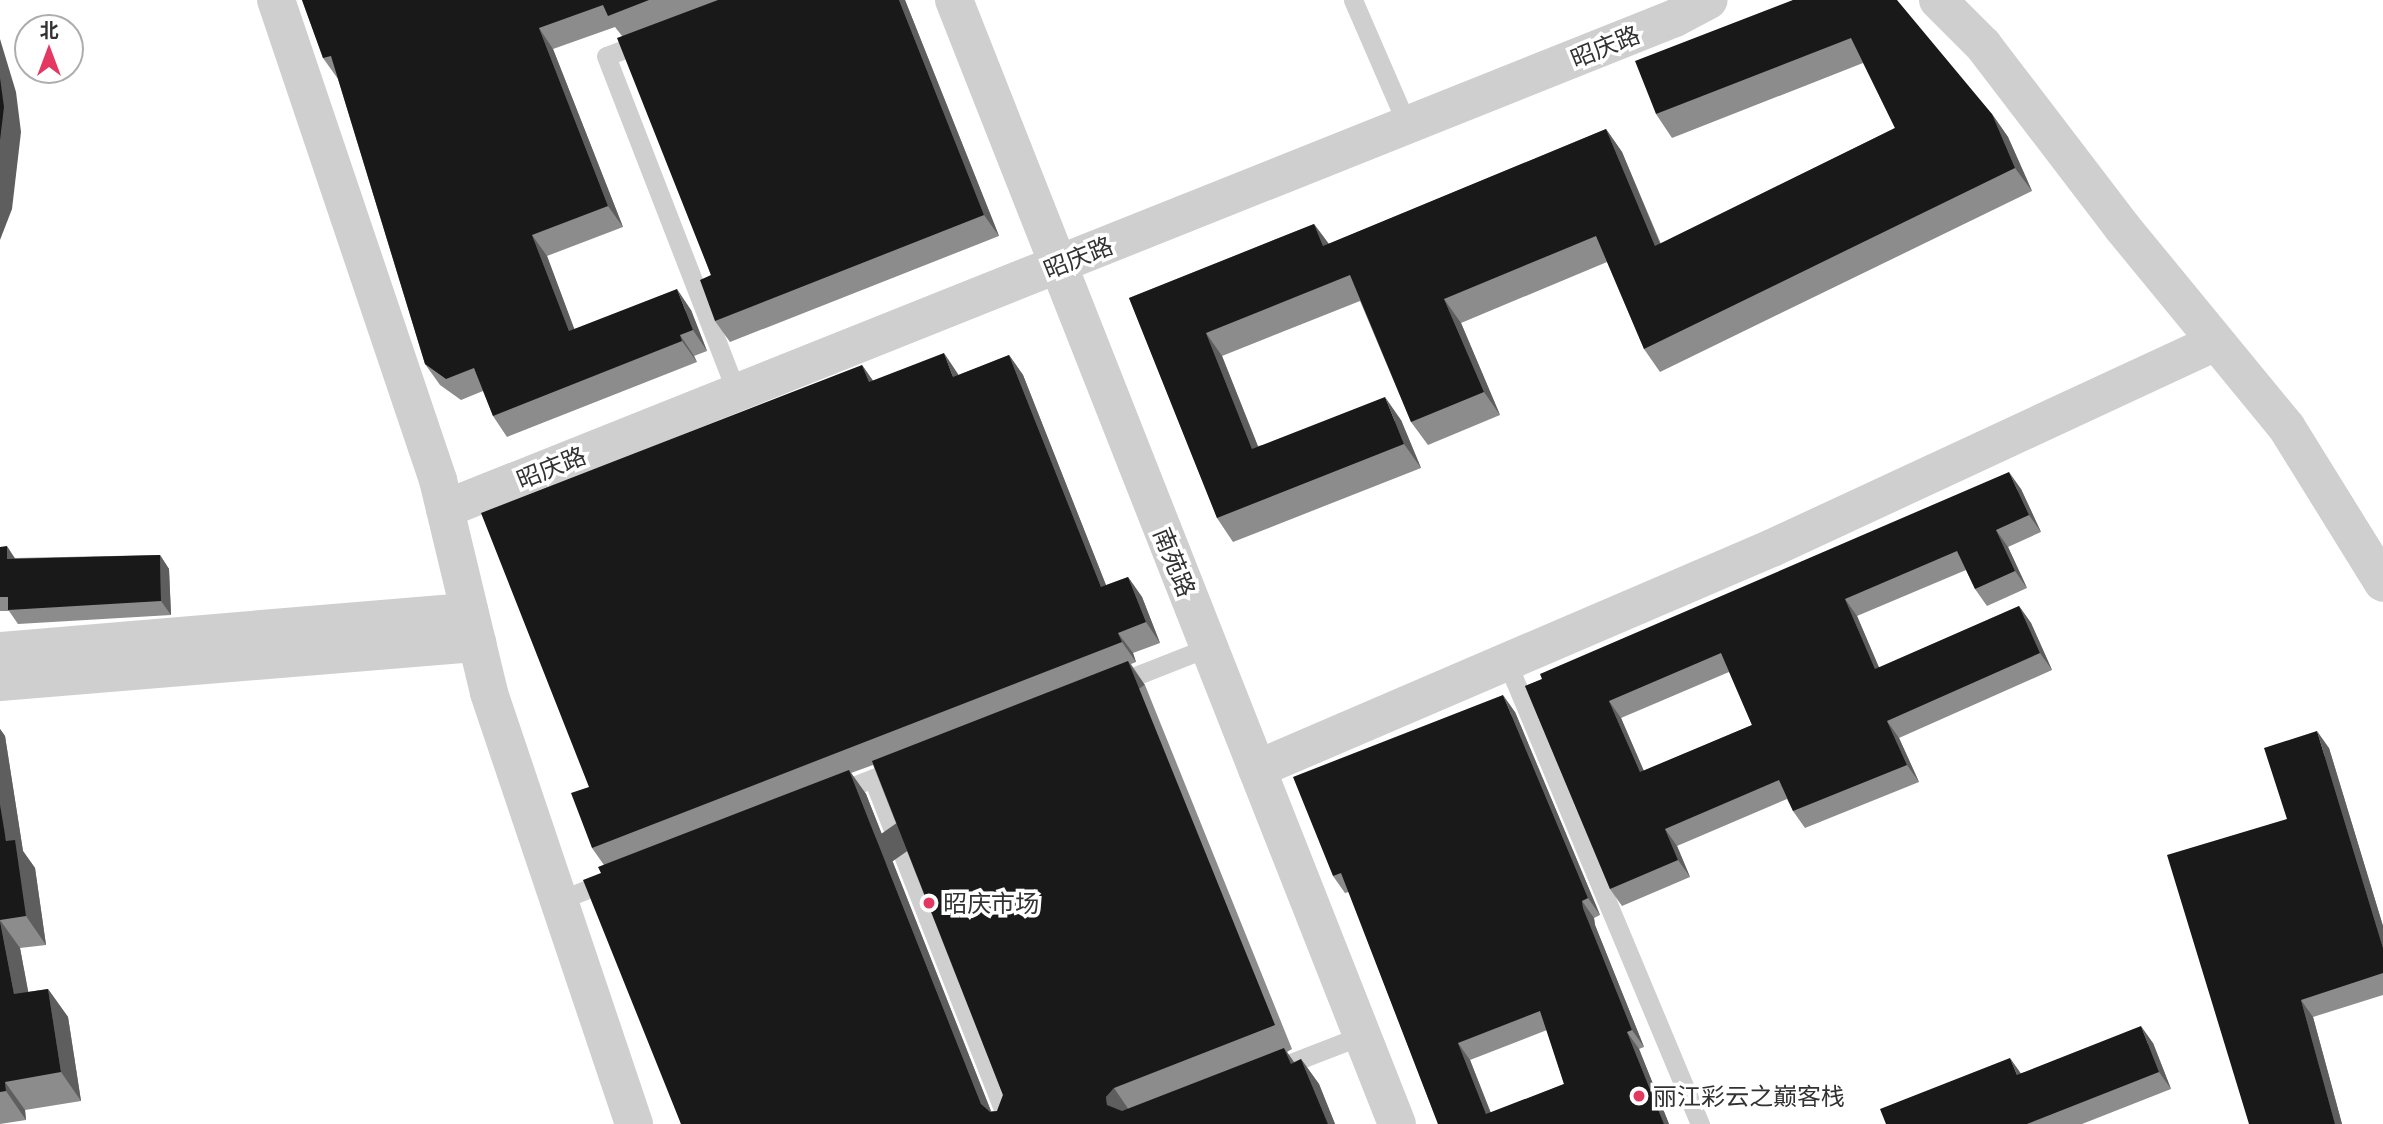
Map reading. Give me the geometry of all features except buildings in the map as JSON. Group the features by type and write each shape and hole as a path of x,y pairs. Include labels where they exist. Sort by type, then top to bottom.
{"street":[{"path":"276,0 445,509 489,692 634,1124"},
{"name":"南苑路","path":"954,0 1397,1124"},
{"name":"昭庆路","path":"445,509 1675,18 1709,0"},
{"path":"1938,0 1983,45 2216,342 2287,428 2383,583"},
{"path":"1257,769 1772,548 2216,342"},
{"path":"0,651 473,628"},
{"path":"0,681 473,628"}],"lane":[{"path":"1353,0 1407,125"},
{"path":"668,33 606,56 737,393"},
{"path":"1093,693 1209,647"},
{"path":"1507,662 1700,1124"},
{"path":"821,799 925,758"},
{"path":"873,779 1009,1124"},
{"path":"560,900 625,875"},
{"path":"1249,1080 1363,1035"}],"place":[{"name":"昭庆市场","path":"929,903"},
{"name":"丽江彩云之巅客栈","path":"1639,1096"}]}
